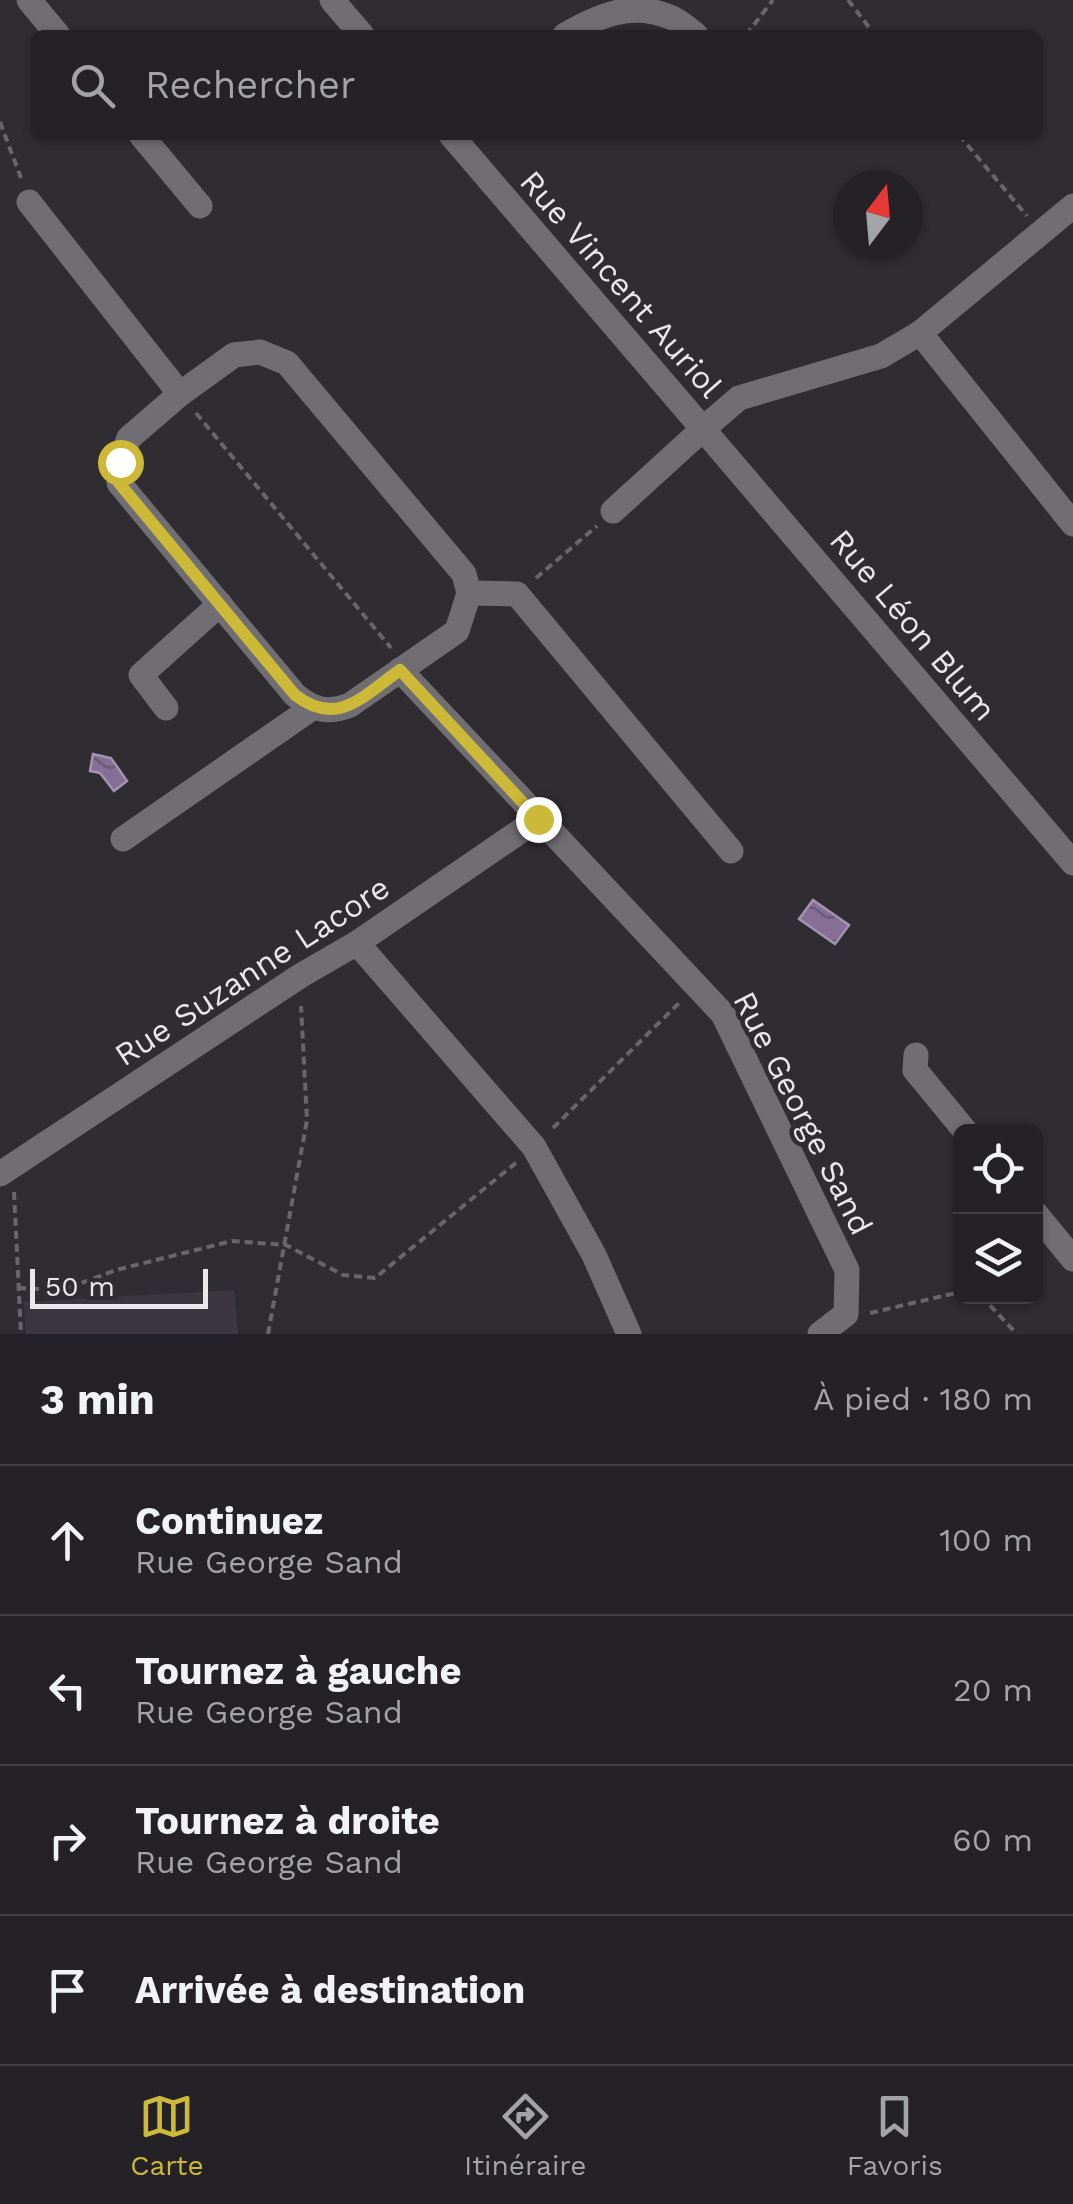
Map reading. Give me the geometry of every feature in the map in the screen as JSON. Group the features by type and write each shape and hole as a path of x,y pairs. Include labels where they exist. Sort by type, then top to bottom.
{"street":[{"path":"29,0 54,30"},
{"path":"332,0 358,30"},
{"path":"573,30 602,14 634,11 671,16 689,30"},
{"path":"145,140 200,206"},
{"name":"Rue Vincent Auriol","path":"455,140 703,429"},
{"path":"28,202 180,394"},
{"name":"Rue Vincent Auriol","path":"613,512 739,398 881,356 920,333 1073,206"},
{"path":"920,333 1073,524"},
{"path":"260,352 287,363 464,574 469,594 457,630 350,706 332,712 312,708 295,695 119,483 120,462 129,438 234,355 260,352"},
{"name":"Rue Léon Blum","path":"703,429 1073,863"},
{"path":"469,594 517,594 730,851"},
{"path":"166,708 141,675 220,604"},
{"name":"Rue George Sand","path":"400,670 723,1014 847,1270 846,1314"},
{"path":"124,839 312,708"},
{"name":"Rue Suzanne Lacore","path":"6,1171 300,976 357,943 538,819"},
{"path":"357,943 534,1147 594,1255 629,1334"},
{"path":"916,1055 914,1070 959,1124"},
{"path":"1043,1223 1073,1259"},
{"path":"820,1334 846,1314"}],"path":[{"path":"750,30 772,0"},
{"path":"848,0 871,30"},
{"path":"0,122 28,202"},
{"path":"963,140 1041,232"},
{"path":"180,394 400,659 400,670"},
{"path":"517,594 613,512"},
{"path":"268,1334 307,1120 300,976"},
{"path":"18,1288 63,1290 116,1270 232,1240 286,1246 343,1275 375,1278 534,1147 697,985"},
{"path":"6,1171 21,1334"},
{"path":"846,1314 860,1316 953,1294"},
{"path":"989,1304 1017,1334"}],"shaded area":[{"path":"234,1290 238,1334 26,1334 24,1302"}],"water":[{"path":"93,754 111,758 127,781 114,791 100,773 90,771"},
{"path":"813,900 849,925 835,944 799,919"}],"route":[{"path":"120,462 119,483 295,695 312,708 332,712 350,706 400,670 538,819"}]}
